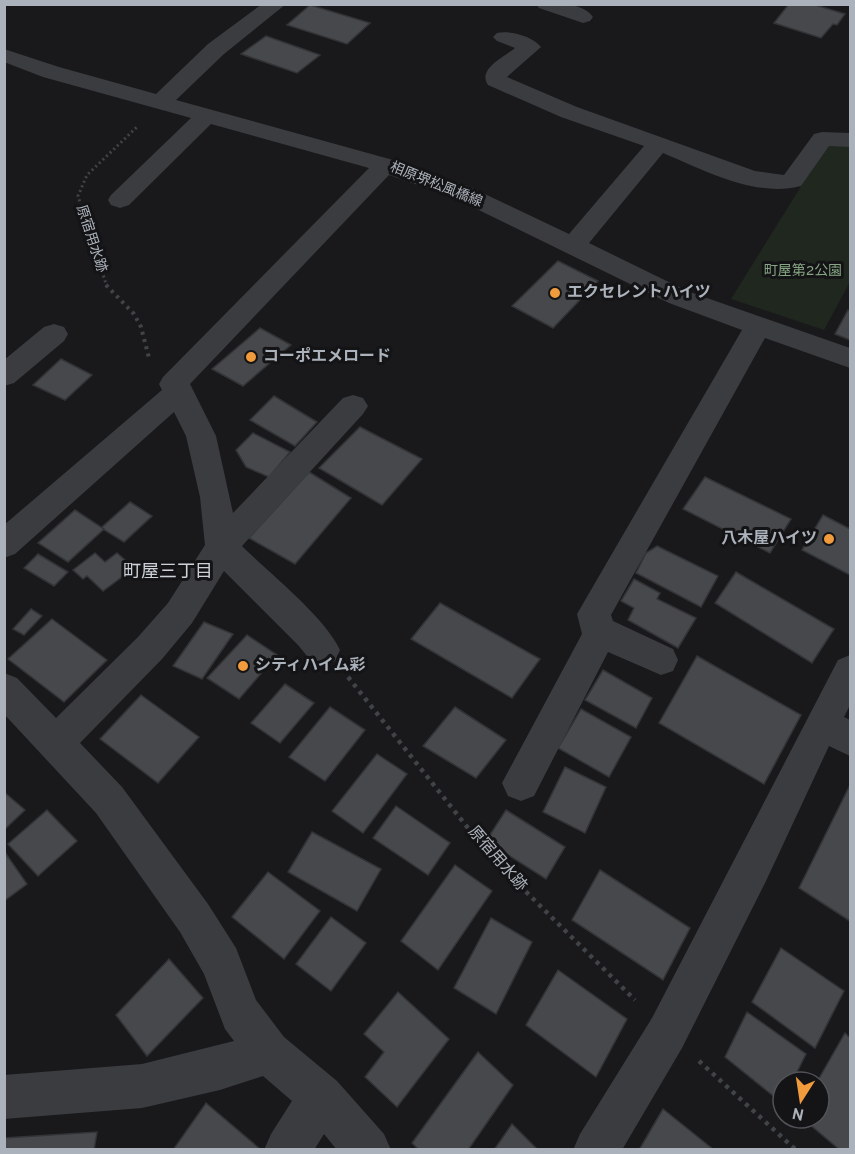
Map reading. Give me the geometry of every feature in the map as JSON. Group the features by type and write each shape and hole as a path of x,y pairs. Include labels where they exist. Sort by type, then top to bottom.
{"street":[{"path":"161,102 216,49 276,4"},
{"path":"546,4 583,17"},
{"path":"504,37 552,54"},
{"path":"530,47 496,74 496,80 569,112 763,182 785,184 792,181 822,139 850,140"},
{"name":"相原堺松風橋線","path":"4,56 51,72 385,165 461,192 678,297 850,358"},
{"path":"120,200 207,115"},
{"path":"572,247 659,143"},
{"path":"4,545 176,388 385,165"},
{"path":"661,660 602,632 596,627 594,614 759,325"},
{"path":"4,376 54,334"},
{"path":"176,388 201,436 216,497 221,547 310,634 323,650"},
{"path":"56,743 150,648 180,613 221,547 353,406"},
{"path":"521,783 602,632"},
{"path":"596,1149 667,1033 752,867 836,731 850,670"},
{"path":"4,689 108,800 194,918 221,963 240,1014 269,1052 321,1097 368,1149"},
{"path":"4,1097 142,1086 220,1068 269,1052"},
{"path":"287,1149 321,1097"}],"path":[{"name":"原宿用水跡","path":"161,102 87,174 78,196 107,288 134,314 141,327 152,363 176,388"},
{"name":"原宿用水跡","path":"323,650 355,684 491,857 667,1033 796,1149"}],"green space":[{"name":"町屋第2公園","path":"826,146 850,147 850,282 824,330 731,299"}],"building":[{"path":"789,4 812,4 845,14 837,25 833,24 821,38 774,23"},
{"path":"310,5 370,23 347,44 287,25"},
{"path":"266,36 320,55 297,73 241,54"},
{"name":"エクセレントハイツ","path":"558,261 598,281 553,328 512,306"},
{"path":"848,310 850,311 850,340 835,334"},
{"name":"コーポエメロード","path":"260,328 291,345 243,386 212,369"},
{"path":"61,359 92,375 65,400 33,385"},
{"path":"274,396 317,422 295,446 250,420"},
{"path":"360,427 422,459 382,505 319,468"},
{"path":"253,433 290,452 269,477 246,467 236,450"},
{"path":"309,472 351,498 295,564 249,538"},
{"path":"705,477 791,519 770,553 683,509"},
{"path":"130,502 152,516 124,542 101,528"},
{"path":"75,510 104,529 68,562 38,543"},
{"name":"八木屋ハイツ","path":"823,515 850,529 850,575 802,550"},
{"path":"657,546 718,576 701,607 636,573 646,553"},
{"path":"95,553 105,562 117,553 134,568 103,591 87,576 83,579 73,570"},
{"path":"38,554 68,572 54,586 24,568"},
{"path":"736,572 834,629 812,663 715,603"},
{"path":"634,579 660,593 657,599 696,618 678,648 628,620 634,608 621,601"},
{"path":"440,603 540,659 512,698 411,639"},
{"path":"31,609 42,616 24,635 13,629"},
{"path":"52,619 107,660 64,702 8,659"},
{"path":"204,622 233,634 202,679 173,666"},
{"name":"シティハイム彩","path":"247,635 277,655 239,699 207,678"},
{"path":"697,656 801,715 764,784 659,723"},
{"path":"603,670 652,698 636,728 585,700"},
{"path":"285,684 314,703 280,743 251,723"},
{"path":"141,695 199,737 158,783 100,739"},
{"path":"330,707 365,730 325,781 289,757"},
{"path":"455,707 506,740 476,778 423,746"},
{"path":"581,709 631,737 609,777 558,748"},
{"path":"377,754 407,774 363,833 332,811"},
{"path":"565,767 606,787 585,833 543,812"},
{"path":"850,785 850,921 799,888"},
{"path":"4,792 25,810 4,830"},
{"path":"396,806 450,843 428,875 373,838"},
{"path":"47,810 77,841 38,876 8,844"},
{"path":"506,810 565,847 546,879 486,841"},
{"path":"312,832 381,869 357,911 288,872"},
{"path":"4,851 27,884 4,901"},
{"path":"455,865 492,891 438,970 401,941"},
{"path":"600,870 690,928 663,980 572,920"},
{"path":"268,872 320,911 284,959 232,917"},
{"path":"331,917 366,943 331,991 296,964"},
{"path":"491,918 532,942 496,1014 454,988"},
{"path":"781,948 844,991 815,1048 752,1002"},
{"path":"169,959 203,998 147,1056 116,1015"},
{"path":"558,970 627,1019 596,1077 526,1025"},
{"path":"398,992 449,1039 397,1107 365,1077 384,1052 364,1034"},
{"path":"747,1012 806,1054 798,1070 771,1070 771,1094 725,1057"},
{"path":"845,1033 850,1038 850,1150 840,1150 816,1130 831,1130 831,1070 824,1070"},
{"path":"478,1052 513,1085 468,1150 419,1150 412,1143"},
{"path":"206,1103 260,1149 173,1150"},
{"path":"663,1109 714,1150 639,1150"},
{"path":"512,1124 538,1150 494,1150"},
{"path":"97,1132 94,1150 4,1150 4,1138"}],"place":[{"name":"エクセレントハイツ","path":"555,293"},
{"name":"コーポエメロード","path":"251,357"},
{"name":"八木屋ハイツ","path":"829,539"},
{"name":"シティハイム彩","path":"243,666"}],"district":[{"name":"町屋三丁目","path":"168,572"}]}
